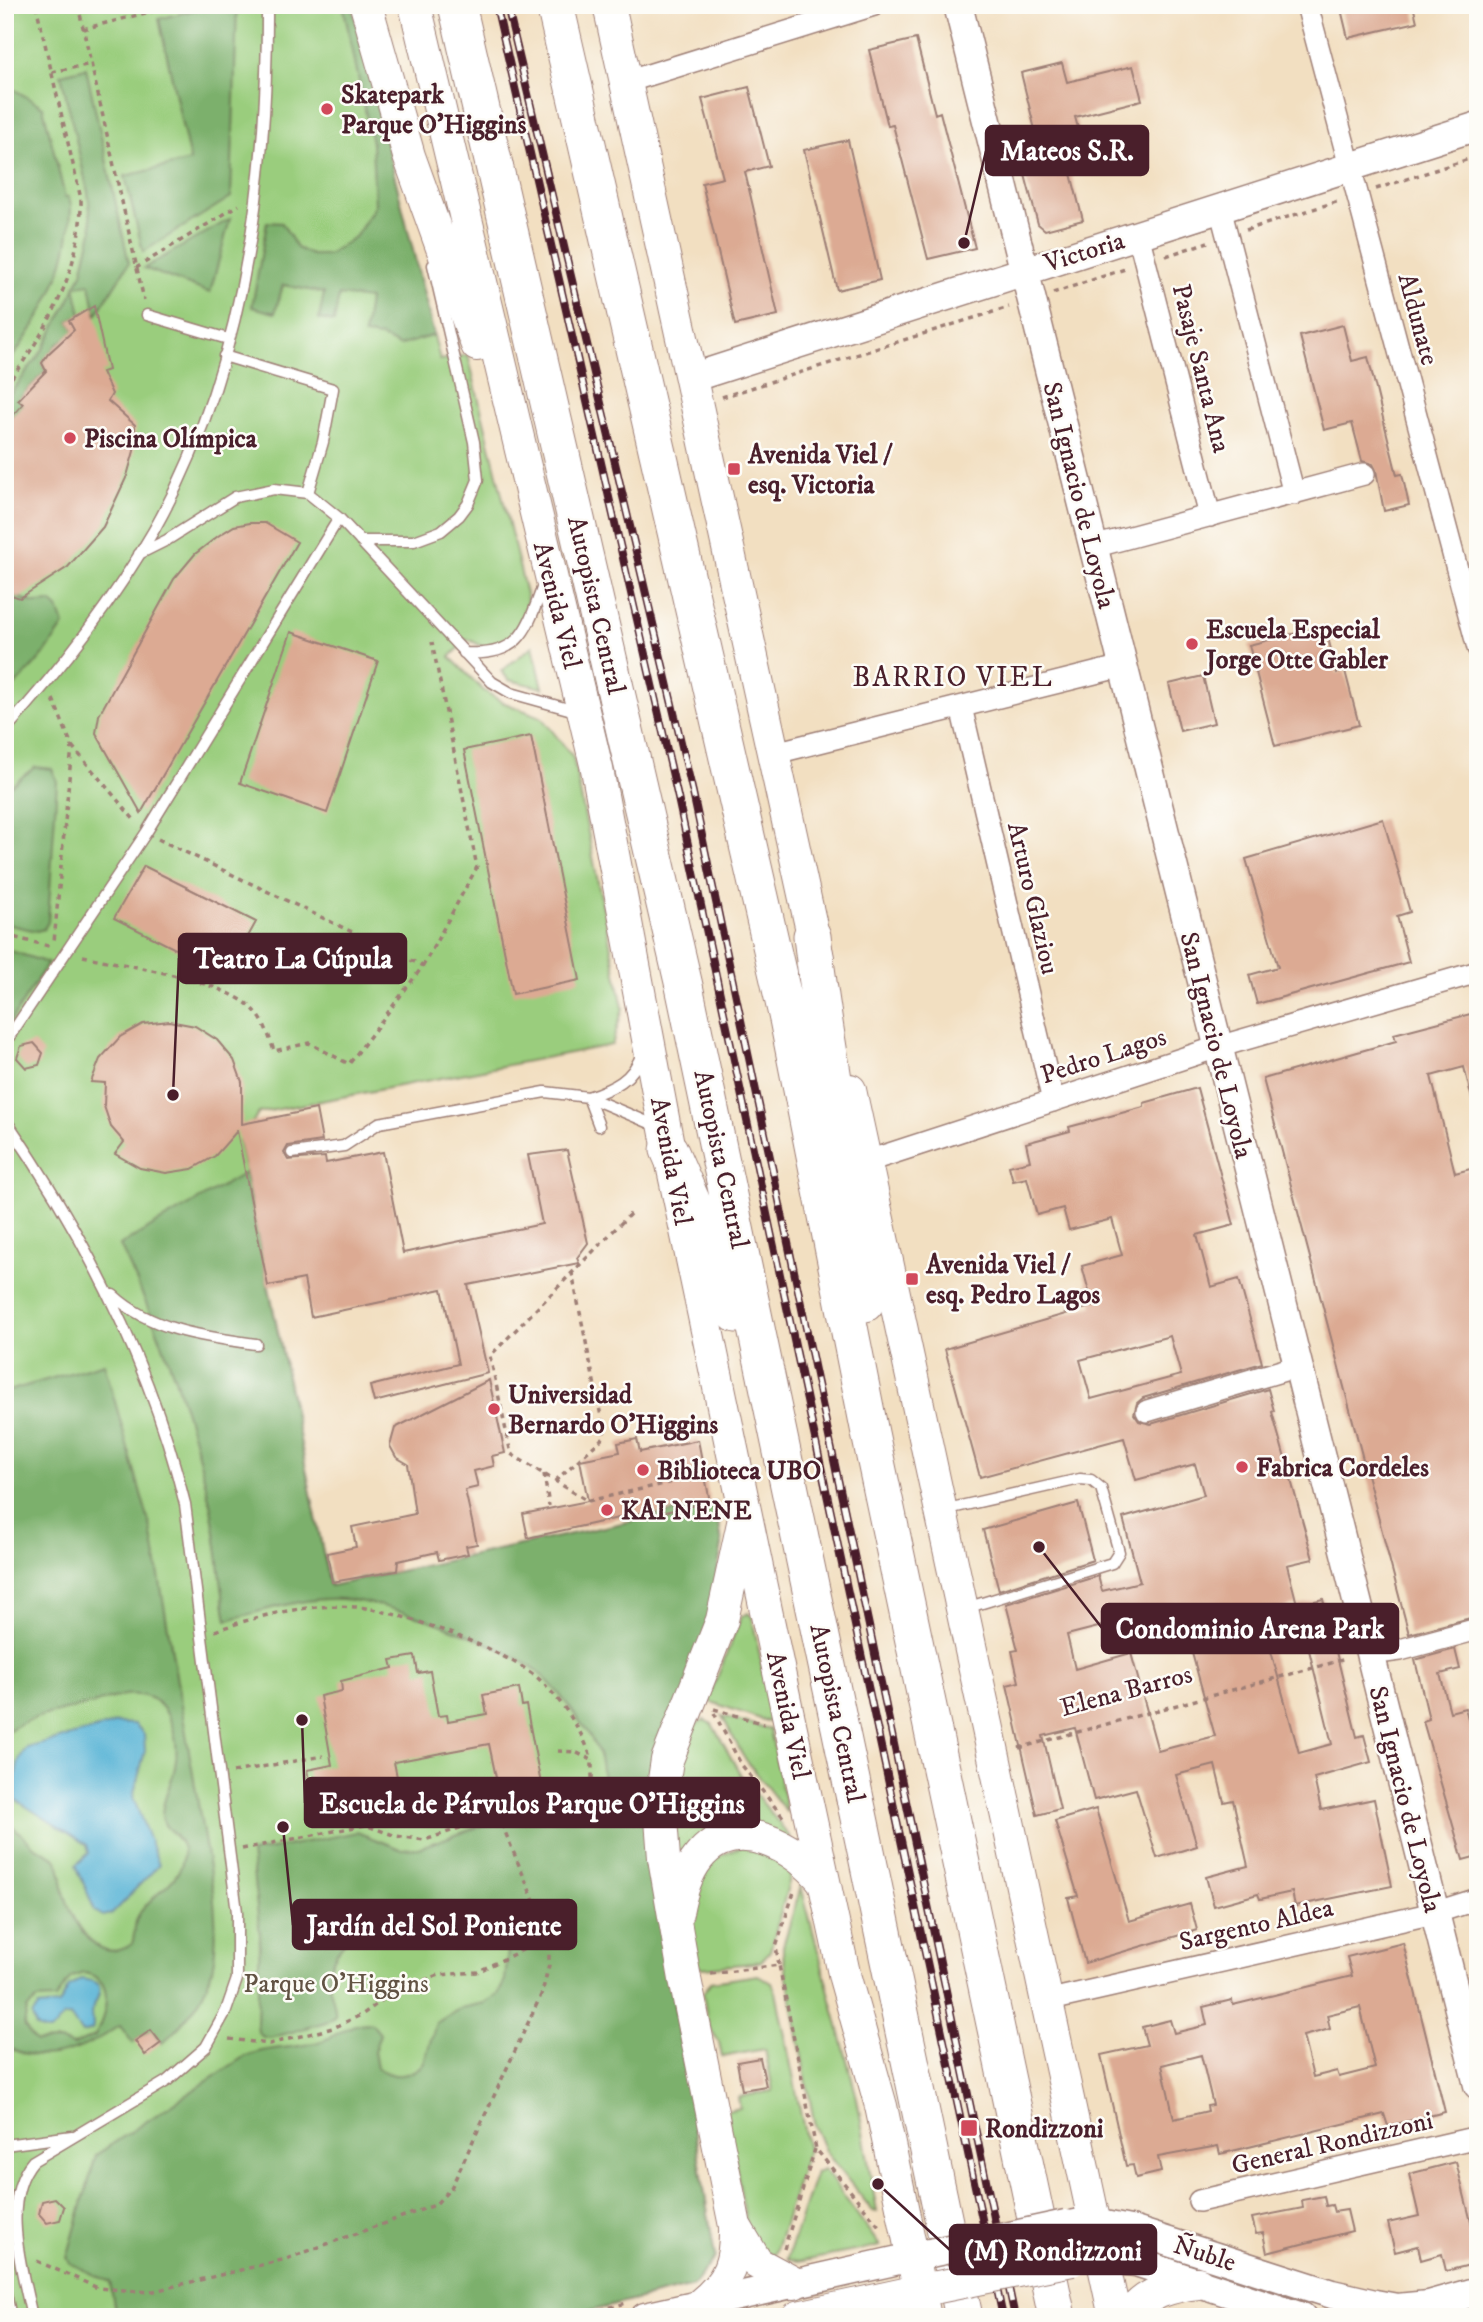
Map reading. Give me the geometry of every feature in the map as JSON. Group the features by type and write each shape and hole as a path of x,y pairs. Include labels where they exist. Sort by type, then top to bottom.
{"highway":[{"name":"Autopista Central","path":"457,5 655,852 776,1417 988,2315"},
{"path":"555,5 788,1018 870,1433 1057,2317"},
{"path":"812,936 862,1265 870,1371 870,1433"},
{"path":"668,1141 715,1255 776,1417"}],"main road":[{"path":"366,5 410,156 476,343 517,440"},
{"name":"Avenida Viel","path":"415,5 608,819 668,1141 824,1882 845,1978 921,2255 927,2298"},
{"path":"609,5 775,754 812,936 867,1161 1046,2000 1087,2259 1115,2317"},
{"path":"701,2304 720,2288 728,2277 735,2256 735,2226 675,1921 660,1828 662,1783 678,1731 722,1620 746,1511"},
{"path":"675,1921 685,1881 700,1855 713,1845 751,1837 775,1842 797,1854 824,1882"},
{"path":"735,2226 757,2263 794,2283"},
{"name":"Ñuble","path":"799,2317 927,2298 1087,2259"},
{"path":"1128,2317 1154,2293 1198,2283"}],"street":[{"path":"626,82 874,5"},
{"name":"San Ignacio de Loyola","path":"958,5 1478,2085"},
{"name":"Aldunate","path":"1307,5 1478,648"},
{"name":"Victoria","path":"691,378 1478,126"},
{"path":"1220,208 1225,237 1294,494"},
{"name":"Pasaje Santa Ana","path":"1138,234 1210,516"},
{"path":"1093,547 1364,474"},
{"path":"775,754 1123,666"},
{"name":"Arturo Glaziou","path":"961,707 1052,1101"},
{"name":"Pedro Lagos","path":"867,1161 1218,1047 1478,972"},
{"path":"1147,1411 1298,1366"},
{"path":"1370,1654 1400,1650 1478,1629"},
{"name":"Sargento Aldea","path":"1046,2000 1434,1913 1478,1899"},
{"name":"General Rondizzoni","path":"1199,2201 1478,2137"},
{"name":"Ñuble","path":"645,2317 921,2255 1080,2223 1135,2231 1375,2304 1397,2308 1428,2305 1478,2291"},
{"name":"Ñuble","path":"1087,2259 1136,2262 1302,2317"}],"lane":[{"path":"5,730 47,684 99,617 154,528 193,448 224,356 255,195 267,5"},
{"path":"999,167 1056,154"},
{"path":"360,541 414,541 440,531 459,516 468,504 478,480 474,442 410,156"},
{"path":"147,315 228,339"},
{"path":"224,356 333,389 323,442 308,492"},
{"path":"139,554 167,540 234,497 274,489 308,492 339,518 492,682 511,693 584,714"},
{"path":"5,1043 146,833 339,518"},
{"path":"464,653 487,654 505,650 521,637 549,570"},
{"path":"588,1097 619,1086 629,1078 639,1062 647,1031"},
{"path":"292,1153 344,1146 379,1123 545,1092 588,1097 636,1115 668,1141"},
{"path":"588,1097 599,1126"},
{"path":"5,1119 52,1188 108,1291 144,1373 173,1457 185,1504 237,1912 237,1979 214,2036 198,2056 167,2081 33,2161 22,2173 15,2190 14,2209 19,2253 32,2317"},
{"path":"108,1291 129,1310 150,1322 218,1339 256,1344"},
{"path":"940,1510 1080,1479 1091,1480 1101,1488 1119,1552 1112,1563 962,1609"},
{"path":"5,2145 79,2135"},
{"path":"5,2289 11,2317"}],"path":[{"path":"5,386 46,327 66,284 79,237 81,198 36,5"},
{"path":"78,5 147,315"},
{"path":"83,29 177,5"},
{"path":"52,72 91,64"},
{"path":"714,400 1476,157 1478,171"},
{"path":"136,268 255,195"},
{"path":"65,951 223,989 252,1008 265,1027 275,1051 309,1043 349,1064 423,966 477,867 426,612"},
{"path":"47,684 72,746 146,833 423,966"},
{"path":"5,935 53,948 72,746"},
{"path":"630,1214 490,1356 511,1454 588,1501 674,1482"},
{"path":"555,1481 606,1436 572,1273"},
{"path":"544,1474 549,1506"},
{"path":"203,1635 244,1620 330,1606 359,1607 410,1620 466,1641 526,1669 541,1681 579,1729 592,1760 592,1780 582,1794 498,1815 425,1840 396,1836 365,1825 230,1852"},
{"name":"Elena Barros","path":"993,1755 1370,1654"},
{"path":"772,1726 712,1708 741,1764 792,1826 801,1872 776,1947 816,2149 884,2234"},
{"path":"558,1751 575,1752 592,1760"},
{"path":"221,1774 323,1755"},
{"path":"19,2253 98,2288 150,2292 286,2259 435,2205 451,2188 542,1993 549,1965 549,1937 498,1815"},
{"path":"214,2036 245,2043 269,2044 333,2028 363,2014 396,1990 439,1975 477,1972 549,1937"},
{"path":"685,1979 779,1965"}],"green space":[{"name":"Parque O'Higgins","path":"5,5 352,5 440,360 468,355 527,598 524,616 510,638 485,648 468,639 450,657 483,690 502,702 541,717 573,757 623,1008 612,1045 259,1113 239,1141 330,1586 716,1503 722,1545 650,1853 715,2257 693,2286 565,2317 5,2317"},
{"path":"213,5 237,5 231,197 143,252 125,176 190,161 159,19"},
{"path":"343,5 352,5 434,335 399,346 381,337 364,335 369,299 339,295 334,322 319,319 324,293 283,285 275,313 252,307 267,222 282,223 297,248 312,255 328,255 356,236 375,206 372,143"},
{"path":"86,68 129,263 96,315 90,284 76,286 82,273 92,231 88,192 61,74"},
{"path":"5,89 15,90 43,107 65,197 69,197 71,206 66,251 52,292 31,330 5,367"},
{"path":"230,219 210,293 144,268"},
{"path":"75,287 81,314 69,321 75,331 57,345 42,363 46,371 18,400 24,405 5,424 5,401 42,351"},
{"path":"5,593 35,603 51,602 58,608 64,625 43,656 5,696"},
{"path":"533,646 543,688 509,680 501,671"},
{"path":"35,767 52,769 57,781 48,922 44,929 37,931 5,924 5,790"},
{"path":"5,949 48,963 5,1030"},
{"path":"245,1173 330,1586 716,1503 722,1545 711,1608 650,1853 715,2257 693,2286 565,2317 116,2317 110,2282 71,2264 67,2258 96,2155 242,2058 261,2051 312,2044 365,2023 372,2024 380,2034 374,2052 377,2067 389,2074 407,2074 424,2063 436,2023 461,2008 484,2003 498,1995 505,1980 508,1950 501,1935 490,1929 453,1925 440,1931 436,1937 424,1939 412,1927 402,1922 378,1921 367,1925 346,1940 332,1961 328,1979 335,2016 329,2021 271,2038 263,2037 258,2032 257,2023 260,1935 251,1853 357,1832 400,1849 418,1848 487,1824 586,1798 601,1786 601,1761 595,1745 557,1691 523,1662 474,1637 416,1616 342,1599 298,1602 227,1620 213,1517 193,1436 161,1340 120,1245"},
{"path":"104,1363 151,1529 213,1891 216,1937 214,1957 204,1992 180,2026 162,2043 151,2030 133,2043 120,2026 93,2042 65,2053 35,2055 5,2046 5,1819 34,1846 56,1858 74,1918 89,1939 108,1950 120,1950 132,1944 137,1918 175,1876 183,1859 183,1851 178,1839 165,1826 162,1814 175,1767 174,1733 166,1712 149,1698 138,1695 122,1696 61,1711 34,1718 5,1734 5,1392","holes":["84,1973 101,1982 106,1998 103,2018 95,2036 74,2045 59,2041 36,2042 24,2026 27,2009 37,2000 56,1999 71,1977"]},
{"path":"748,1613 752,1617 772,1716 769,1722 708,1701 741,1617"},
{"path":"722,1716 770,1729 787,1813 743,1756"},
{"path":"704,1720 712,1724 742,1777 790,1837 675,1852 676,1803 681,1772 695,1724"},
{"path":"742,1846 793,1868 770,1951 761,1961 703,1968 697,1965 689,1917 705,1863"},
{"path":"801,1886 857,2098 877,2212 873,2211 825,2151 815,2127 783,1955 783,1946"},
{"path":"758,1975 772,1983 776,1992 808,2149 774,2256 750,2244 726,2111 740,2108 738,2097 773,2091 765,2049 722,2057 719,2042 708,2025 703,1993 711,1982"},
{"path":"824,2169 880,2246 798,2262 787,2259 816,2172"}],"water":[{"path":"117,1723 135,1724 144,1734 145,1751 133,1797 159,1865 111,1914 103,1916 95,1911 76,1865 89,1853 87,1845 16,1800 16,1779 20,1759 27,1748"},
{"path":"81,1979 97,1984 99,1988 91,2013 92,2030 82,2033 70,2016 63,2017 49,2031 36,2027 32,2016 38,2007 59,2005 69,1987"}],"building":[{"path":"1340,5 1413,5 1417,22 1348,38"},
{"path":"916,39 935,114 940,112 975,248 928,259 893,125 888,126 869,50"},
{"path":"1062,63 1067,82 1133,66 1142,100 1075,117 1081,139 1063,143 1083,220 1045,230 1038,224 1024,171 1058,161 1064,153 1058,146 1040,150 1021,73"},
{"path":"749,87 769,166 745,172 778,315 735,325 702,183 723,178 702,99"},
{"path":"848,140 880,280 837,290 804,150"},
{"name":"Piscina Olímpica","path":"94,306 108,370 102,372 112,394 108,401 135,425 134,451 127,476 103,527 68,567 20,598 5,593 5,424 23,404 18,400 46,371 42,363 48,354 74,330 69,321"},
{"path":"1343,325 1352,361 1368,357 1397,475 1402,474 1409,505 1384,511 1376,470 1373,464 1362,461 1352,423 1324,430 1300,336"},
{"path":"265,523 297,542 141,813 96,733 99,715 174,579 195,554 218,536 234,526"},
{"path":"1325,626 1337,673 1345,671 1359,725 1275,746 1249,645"},
{"path":"291,632 378,661 327,813 240,783"},
{"path":"1203,676 1214,723 1180,731 1169,684"},
{"path":"531,736 580,980 513,994 464,750"},
{"path":"1383,819 1410,912 1397,916 1409,962 1257,1004 1249,975 1278,967 1246,859"},
{"path":"144,866 256,922 227,975 114,918"},
{"path":"1478,1012 1478,1098 1472,1099 1464,1067 1431,1076 1455,1173 1478,1167 1478,1616 1409,1634 1263,1079 1396,1041 1394,1034"},
{"path":"169,1021 195,1026 217,1040 234,1060 242,1082 242,1124 316,1109 322,1141 288,1146 284,1153 288,1160 325,1157 326,1163 383,1152 403,1253 542,1224 528,1155 567,1150 588,1243 577,1258 579,1263 468,1285 488,1373 374,1402 370,1386 458,1364 442,1289 311,1317 304,1279 268,1286 237,1131 215,1156 192,1169 166,1173 140,1168 115,1154 124,1142 111,1127 104,1106 105,1083 91,1082 100,1059 120,1037 143,1024"},
{"path":"34,1043 43,1053 39,1065 26,1068 17,1058 21,1046"},
{"path":"1197,1088 1234,1225 1197,1235 1211,1287 1239,1279 1262,1363 1143,1398 1137,1403 1134,1414 1139,1421 1151,1424 1268,1389 1313,1559 1287,1565 1297,1604 1261,1615 1299,1753 1332,1744 1298,1605 1323,1599 1357,1737 1364,1735 1371,1762 1314,1778 1321,1810 1374,1799 1392,1886 1295,1906 1292,1892 1260,1899 1258,1894 1214,1906 1206,1877 1248,1866 1233,1800 1224,1802 1215,1765 1176,1775 1197,1846 1157,1858 1136,1789 1094,1800 1075,1728 1043,1736 1060,1809 1037,1815 1007,1685 1019,1682 1012,1651 1018,1650 1006,1604 1098,1576 1102,1591 1140,1582 1123,1518 1204,1495 1195,1464 1136,1480 1124,1438 980,1477 945,1349 1093,1306 1082,1266 1122,1255 1112,1219 1069,1230 1063,1208 1037,1215 1027,1178 1013,1181 1009,1166 1030,1161 1026,1143 1070,1131 1069,1127 1144,1107 1144,1103","holes":["1170,1336 1181,1375 1091,1399 1080,1360","1149,1614 1157,1643 1187,1635 1215,1736 1158,1751 1131,1653 1075,1669 1067,1635"]},
{"path":"489,1380 505,1453 492,1456 494,1466 474,1471 478,1487 465,1490 477,1544 466,1546 468,1554 439,1560 437,1552 398,1561 397,1571 332,1582 327,1553 356,1547 352,1527 415,1514 408,1464 396,1457 390,1446 395,1428"},
{"path":"637,1439 640,1452 698,1440 710,1502 642,1517 641,1513 528,1538 523,1514 588,1501 580,1460 620,1452 618,1443"},
{"path":"1078,1503 1093,1560 999,1590 983,1530"},
{"path":"1455,1649 1460,1669 1440,1674 1450,1712 1465,1708 1469,1722 1478,1719 1478,1856 1463,1860 1423,1721 1429,1719 1415,1660"},
{"path":"415,1656 418,1673 430,1671 438,1716 447,1715 448,1721 487,1714 483,1695 519,1688 522,1706 526,1705 541,1784 499,1792 489,1744 394,1762 400,1792 341,1804 338,1793 312,1798 307,1770 332,1765 320,1696 342,1691 341,1681 393,1668 391,1660"},
{"path":"1096,1809 1129,1921 1190,1904 1197,1930 1085,1963 1068,1898 1078,1896 1055,1821"},
{"path":"1403,1943 1445,2112 1388,2126 1384,2114 1220,2154 1218,2146 1158,2157 1161,2172 1136,2178 1133,2165 1126,2166 1101,2055 1147,2045 1142,2027 1170,2020 1174,2033 1207,2025 1203,2007 1232,2000 1233,2005 1352,1976 1347,1957","holes":["1360,2007 1375,2068 1339,2077 1337,2071 1313,2077 1303,2036 1330,2029 1327,2015","1201,2055 1213,2105 1207,2106 1208,2111 1174,2119 1162,2065"]},
{"path":"151,2030 161,2043 145,2055 135,2041"},
{"path":"760,2058 766,2086 742,2090 737,2062"},
{"path":"1456,2162 1478,2250 1478,2263 1446,2271 1442,2254 1421,2260 1418,2246 1395,2252 1388,2223 1419,2216 1409,2174"},
{"path":"1324,2196 1326,2206 1332,2205 1334,2212 1347,2210 1352,2231 1267,2253 1263,2233 1256,2234 1252,2218 1303,2208 1302,2200"},
{"path":"55,2198 64,2207 60,2220 47,2223 39,2214 42,2201"}],"railway":[{"path":"496,5 678,798 1003,2317"},
{"path":"507,5 693,793 1015,2317"}],"place":[{"name":"Skatepark Parque O'Higgins","path":"327,109"},
{"name":"Mateos S.R.","path":"964,243"},
{"name":"Piscina Olímpica","path":"70,438"},
{"name":"Avenida Viel / esq. Victoria","path":"734,469"},
{"name":"Escuela Especial Jorge Otte Gabler","path":"1192,644"},
{"name":"Teatro La Cúpula","path":"173,1095"},
{"name":"Avenida Viel / esq. Pedro Lagos","path":"912,1279"},
{"name":"Universidad Bernardo O'Higgins","path":"494,1409"},
{"name":"Fabrica Cordeles","path":"1242,1467"},
{"name":"Biblioteca UBO","path":"643,1470"},
{"name":"KAI NENE","path":"607,1510"},
{"name":"Condominio Arena Park","path":"1039,1547"},
{"name":"Escuela de Párvulos Parque O’Higgins","path":"302,1720"},
{"name":"Jardín del Sol Poniente","path":"283,1827"},
{"name":"Rondizzoni","path":"969,2128"},
{"name":"(M) Rondizzoni","path":"878,2184"}],"district":[{"name":"BARRIO VIEL","path":"953,676"}]}
